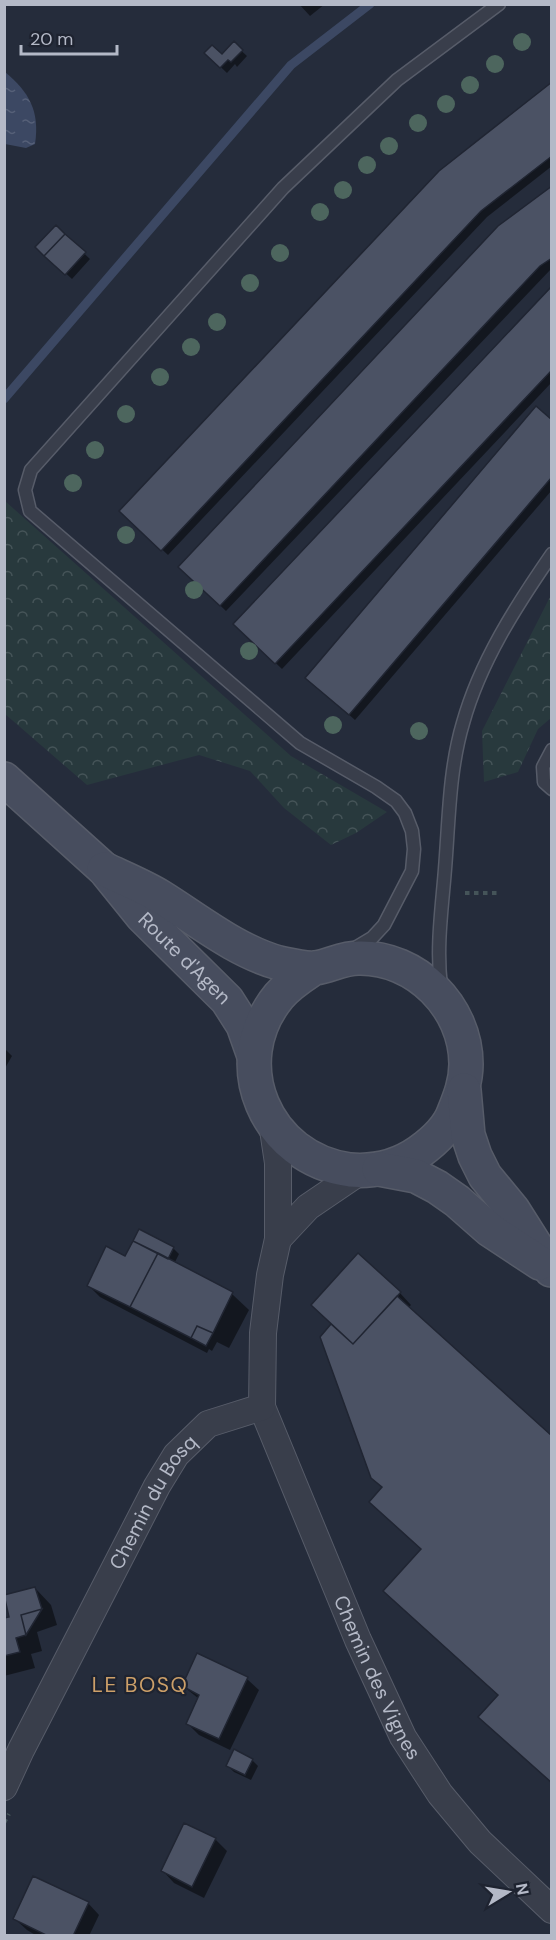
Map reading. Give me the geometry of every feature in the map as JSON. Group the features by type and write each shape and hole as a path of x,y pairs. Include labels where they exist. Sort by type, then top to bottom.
{"main road":[{"name":"Route d'Agen","path":"4,779 104,869 142,916 227,1000 243,1025 254,1056"},
{"name":"Route d'Agen","path":"104,869 158,895 227,938 279,963 325,965"},
{"path":"359,958 383,960 405,968 424,980 442,996 455,1017 463,1040 468,1134 475,1156 485,1176 513,1210 551,1270 490,1230 437,1187 416,1176 335,1168 310,1158 289,1143 272,1123 261,1102 255,1079 254,1056 258,1034 279,995 296,980 325,965 359,958"},
{"path":"370,1170 408,1160 433,1142 452,1118 464,1089"}],"street":[{"path":"262,1407 264,1333 270,1275 278,1239 278,1163 272,1123"},
{"path":"278,1239 308,1207 370,1170"},
{"name":"Chemin du Bosq","path":"4,1787 13,1746 176,1455 208,1424 262,1407"},
{"name":"Chemin des Vignes","path":"262,1407 358,1640 403,1737 440,1794 480,1842 552,1911"}],"lane":[{"path":"325,965 372,938 384,925 400,898 412,871 414,849 412,831 405,813 396,801 376,787 300,743 30,511 25,490 31,470 283,188 398,80 499,4"},
{"path":"442,996 438,964 439,941 452,777 463,723 484,668 503,629 552,554"},
{"path":"548,785 543,767 552,750"}],"path":[{"path":"460,893 500,893"}],"green space":[{"path":"5,501 291,756 387,812 356,833 331,845 284,808 250,771 199,755 87,785 5,714"},
{"path":"551,595 551,718 538,729 518,772 484,782 482,731"}],"water":[{"path":"5,72 21,87 34,112 35,144 26,148 5,144"}],"building":[{"path":"234,41 243,50 231,62 228,60 220,68 204,53 212,45 222,54"},
{"path":"552,82 552,156 481,211 161,551 119,511 439,171"},
{"path":"552,186 552,258 540,266 220,606 178,567 498,226"},
{"path":"56,225 65,234 44,256 35,247"},
{"path":"65,234 86,252 65,275 44,256"},
{"path":"552,286 552,370 275,664 233,624"},
{"path":"536,406 552,420 552,477 349,715 305,678"},
{"path":"139,1229 174,1247 168,1259 133,1241"},
{"path":"133,1241 158,1253 130,1307 87,1286 106,1246 125,1256"},
{"path":"158,1253 233,1292 213,1333 197,1326 191,1338 130,1307"},
{"path":"358,1253 401,1292 353,1344 311,1305"},
{"path":"397,1296 552,1436 552,1783 478,1717 498,1695 383,1591 421,1549 369,1502 382,1487 371,1478 320,1337 331,1324 353,1344"},
{"path":"197,1326 213,1333 206,1346 191,1338"},
{"path":"35,1587 42,1609 21,1615 26,1635 16,1638 20,1652 4,1656 4,1618 9,1617 4,1595"},
{"path":"42,1609 26,1635 21,1615"},
{"path":"197,1653 248,1677 219,1739 186,1724 199,1695 182,1686"},
{"path":"234,1749 253,1759 245,1775 226,1766"},
{"path":"184,1823 216,1838 192,1887 161,1871"},
{"path":"33,1876 89,1902 73,1936 48,1936 13,1919"}],"waterway":[{"path":"4,399 291,65 370,4"}],"district":[{"name":"LE BOSQ","path":"140,1685"}]}
